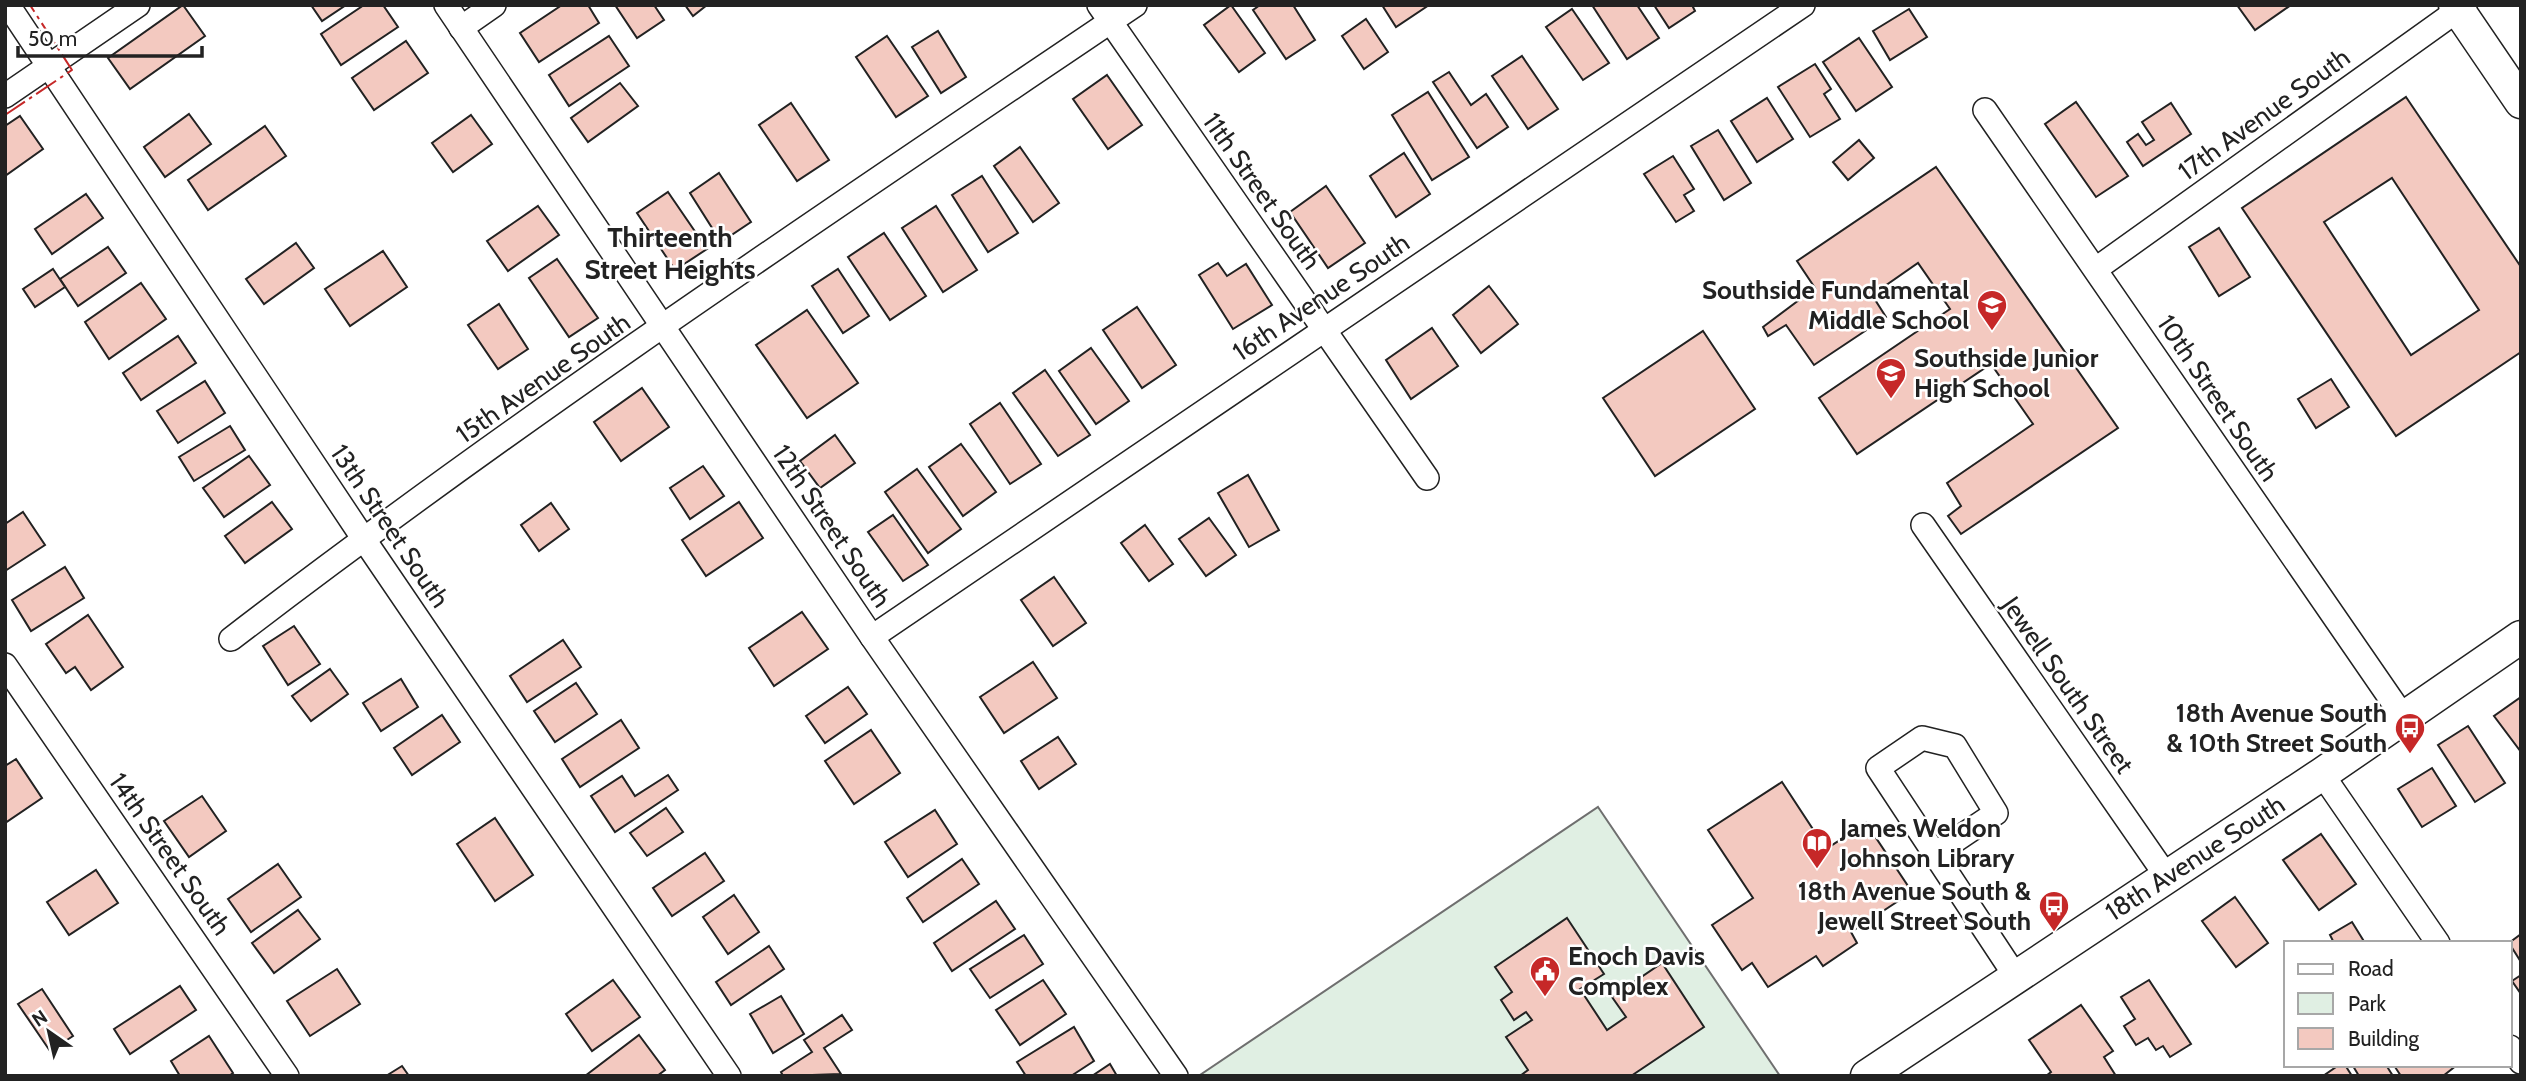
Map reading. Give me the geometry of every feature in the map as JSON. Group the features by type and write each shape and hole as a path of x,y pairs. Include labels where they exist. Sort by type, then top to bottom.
{"street":[{"name":"13th Street South","path":"8,5 363,538 729,1076"},
{"path":"5,96 138,5"},
{"name":"12th Street South","path":"446,5 872,637 1176,1076"},
{"path":"461,28 494,5"},
{"name":"15th Avenue South","path":"231,639 363,538 1104,14 1135,5"},
{"name":"16th Avenue South","path":"872,637 1803,5"},
{"path":"2459,7 2521,102"},
{"name":"17th Avenue South","path":"2096,269 2459,7"},
{"name":"11th Street South","path":"1104,14 1427,478"},
{"name":"10th Street South","path":"1985,110 2404,718"},
{"name":"Jewell South Street","path":"1923,525 2167,877"},
{"name":"18th Avenue South","path":"1867,1076 2322,774 2521,637"},
{"name":"14th Street South","path":"5,665 287,1076"},
{"path":"1935,854 1996,813 1955,746 1922,738 1878,768 2016,977"},
{"path":"2322,774 2437,941"}],"green space":[{"path":"1598,807 1780,1076 1200,1075"}],"building":[{"path":"183,5 205,36 130,89 108,58"},
{"path":"311,5 346,5 322,21"},
{"path":"364,5 383,5 398,27 341,65 321,34"},
{"path":"562,5 588,5 599,23 539,62 520,33"},
{"path":"615,5 654,5 664,20 637,38"},
{"path":"685,5 707,5 693,16"},
{"path":"1231,5 1265,53 1239,72 1204,25"},
{"path":"1260,5 1293,5 1315,40 1286,59 1253,10"},
{"path":"1382,5 1429,5 1396,27"},
{"path":"1592,5 1637,5 1659,38 1627,59"},
{"path":"1654,5 1692,5 1695,11 1669,28"},
{"path":"2237,5 2291,5 2255,30"},
{"path":"1572,9 1609,63 1583,80 1546,27"},
{"path":"1909,9 1927,37 1890,60 1873,31"},
{"path":"1366,19 1388,52 1364,69 1342,36"},
{"path":"938,31 966,77 941,93 912,47"},
{"path":"609,36 629,66 569,106 549,75"},
{"path":"887,36 928,96 896,117 856,57"},
{"path":"1859,38 1892,87 1856,111 1823,62"},
{"path":"406,41 428,73 374,110 352,78"},
{"path":"1522,56 1558,109 1528,129 1492,76"},
{"path":"1815,64 1831,89 1824,94 1840,119 1810,137 1778,87"},
{"path":"1449,72 1471,105 1486,94 1508,127 1477,148 1433,82"},
{"path":"1107,75 1142,125 1108,149 1073,99"},
{"path":"620,83 638,106 588,142 571,118"},
{"path":"1428,92 1469,157 1432,180 1392,115"},
{"path":"2406,97 2521,267 2521,352 2396,436 2242,208","holes":["2392,178 2479,310 2411,355 2324,222"]},
{"path":"1767,98 1793,139 1757,162 1731,121"},
{"path":"2076,102 2128,176 2096,197 2045,124"},
{"path":"791,103 829,160 797,181 759,125"},
{"path":"2171,103 2191,134 2143,166 2127,142 2138,134 2146,145 2154,140 2142,122"},
{"path":"189,114 211,144 165,177 144,147"},
{"path":"471,115 492,144 453,172 432,143"},
{"path":"20,116 43,149 5,176 5,126"},
{"path":"265,126 286,156 208,210 188,180"},
{"path":"1718,130 1751,183 1724,200 1691,146"},
{"path":"1859,140 1874,158 1848,180 1833,162"},
{"path":"1020,147 1059,203 1033,222 994,166"},
{"path":"1404,153 1430,194 1396,217 1370,176"},
{"path":"1673,156 1694,189 1684,195 1694,211 1676,222 1644,174"},
{"path":"1936,167 2118,428 1961,534 1948,516 1961,506 1947,483 2033,424 1991,364 1857,454 1819,398 1950,309 1918,263 1872,295 1886,317 1814,365 1786,325 1768,336 1763,327 1815,288 1797,261"},
{"path":"719,173 751,222 721,242 690,193"},
{"path":"982,176 1018,233 988,252 952,195"},
{"path":"1326,186 1365,243 1328,268 1290,212"},
{"path":"668,192 707,249 675,270 637,213"},
{"path":"86,194 103,218 52,254 35,229"},
{"path":"538,206 559,235 508,271 487,241"},
{"path":"936,206 977,270 943,292 902,228"},
{"path":"2219,228 2250,277 2219,296 2189,247"},
{"path":"884,233 926,296 890,320 848,257"},
{"path":"296,243 314,268 264,304 246,279"},
{"path":"108,247 126,273 78,306 60,279"},
{"path":"383,251 407,287 350,326 325,289"},
{"path":"557,259 598,318 569,337 529,278"},
{"path":"1218,263 1227,276 1246,264 1272,305 1233,329 1199,275"},
{"path":"53,269 65,287 35,307 23,289"},
{"path":"838,269 869,316 843,333 812,286"},
{"path":"141,283 166,319 109,359 85,322"},
{"path":"1489,286 1518,324 1481,353 1453,315"},
{"path":"499,304 528,349 498,369 468,325"},
{"path":"1137,307 1176,365 1142,388 1103,330"},
{"path":"807,310 858,383 807,418 756,345"},
{"path":"1432,328 1458,366 1411,399 1386,360"},
{"path":"1703,331 1755,409 1655,476 1603,398"},
{"path":"178,336 196,363 141,400 123,373"},
{"path":"1091,348 1129,401 1096,424 1059,371"},
{"path":"1045,370 1090,435 1058,456 1013,393"},
{"path":"2331,379 2349,407 2316,428 2298,399"},
{"path":"205,381 225,413 178,443 157,411"},
{"path":"642,388 669,427 621,461 594,422"},
{"path":"1000,403 1041,464 1010,484 970,424"},
{"path":"230,426 245,450 194,481 179,457"},
{"path":"835,435 855,463 820,488 800,461"},
{"path":"961,444 996,492 963,516 929,467"},
{"path":"249,456 270,485 224,517 203,488"},
{"path":"703,466 724,496 690,519 670,488"},
{"path":"917,469 961,529 928,553 885,492"},
{"path":"1248,475 1279,530 1249,547 1218,493"},
{"path":"272,502 292,529 245,563 225,536"},
{"path":"739,502 763,538 706,576 682,540"},
{"path":"551,503 569,529 539,551 521,525"},
{"path":"23,512 45,545 5,571 5,524"},
{"path":"893,515 928,565 903,581 868,532"},
{"path":"1209,518 1236,555 1206,576 1179,539"},
{"path":"1145,525 1173,564 1149,581 1121,543"},
{"path":"65,567 84,598 31,631 12,600"},
{"path":"1054,577 1086,623 1053,646 1021,600"},
{"path":"802,612 828,649 774,686 749,648"},
{"path":"88,615 123,667 91,690 75,667 66,673 46,644"},
{"path":"294,626 320,664 288,685 263,646"},
{"path":"563,640 581,667 527,702 510,676"},
{"path":"1033,662 1057,698 1004,733 980,697"},
{"path":"330,669 348,694 311,721 292,696"},
{"path":"401,679 418,707 381,731 363,703"},
{"path":"576,683 597,714 555,742 534,711"},
{"path":"848,687 867,714 825,743 806,716"},
{"path":"2521,697 2521,752 2494,716"},
{"path":"442,715 460,742 412,775 394,748"},
{"path":"621,720 639,748 580,787 562,759"},
{"path":"2468,726 2505,783 2475,802 2438,745"},
{"path":"871,730 900,773 854,804 825,761"},
{"path":"1058,737 1076,764 1039,789 1021,761"},
{"path":"16,759 42,798 5,823 5,766"},
{"path":"2432,768 2456,806 2422,827 2398,789"},
{"path":"668,775 678,790 615,832 591,796 622,776 635,796"},
{"name":"James Weldon Johnson Library","path":"1782,782 1826,849 1866,823 1912,892 1851,932 1857,943 1823,966 1816,956 1768,987 1752,963 1742,970 1712,925 1753,898 1708,830"},
{"path":"202,796 226,831 189,857 164,821"},
{"path":"666,808 683,832 647,856 630,833"},
{"path":"935,810 957,844 908,877 885,842"},
{"path":"495,818 533,875 495,901 457,844"},
{"path":"2321,834 2356,884 2319,910 2283,860"},
{"path":"705,853 724,881 672,916 653,888"},
{"path":"962,859 979,884 923,922 907,898"},
{"path":"278,864 301,897 251,932 228,899"},
{"path":"96,870 118,903 69,935 47,902"},
{"path":"734,895 759,932 728,954 703,917"},
{"path":"2235,897 2268,943 2236,967 2202,921"},
{"path":"996,901 1015,929 952,971 934,943"},
{"path":"298,910 320,939 274,973 252,943"},
{"name":"Enoch Davis Complex","path":"1567,918 1604,974 1580,989 1607,1030 1626,1017 1612,997 1662,963 1704,1027 1631,1076 1520,1076 1528,1070 1506,1037 1532,1020 1526,1012 1514,1020 1501,1000 1512,992 1495,967"},
{"path":"2352,922 2364,941 2333,941 2330,935"},
{"path":"2521,934 2521,962 2512,948 2512,941"},
{"path":"1024,935 1043,964 990,998 970,969"},
{"path":"769,946 784,969 731,1005 716,982"},
{"path":"337,969 360,1004 310,1036 287,1001"},
{"path":"2521,975 2521,994 2512,981"},
{"path":"613,980 640,1017 592,1051 566,1014"},
{"path":"1043,980 1066,1014 1020,1045 996,1010"},
{"path":"2149,980 2191,1044 2170,1057 2163,1046 2156,1050 2148,1038 2136,1045 2124,1026 2135,1019 2121,997"},
{"path":"180,986 196,1010 130,1054 114,1029"},
{"path":"42,989 73,1036 50,1051 18,1004"},
{"path":"781,996 804,1034 773,1053 750,1014"},
{"path":"2081,1005 2113,1051 2104,1057 2116,1076 2046,1076 2051,1072 2029,1040"},
{"path":"842,1015 852,1030 824,1048 841,1074 783,1076 781,1072 812,1052 804,1040"},
{"path":"1074,1027 1094,1061 1071,1076 1026,1076 1017,1062"},
{"path":"639,1035 665,1070 657,1076 585,1076"},
{"path":"209,1036 233,1073 229,1076 180,1076 171,1061"},
{"path":"1110,1064 1117,1076 1092,1076"},
{"path":"402,1066 409,1076 386,1076"},
{"path":"2336,1067 2346,1067 2352,1076 2323,1076"},
{"path":"2354,1067 2387,1067 2393,1076 2359,1076"},
{"path":"2395,1067 2454,1067 2443,1076 2401,1076"}],"power":[{"path":"5,115 72,70 30,5"}],"place":[{"name":"Southside Fundamental Middle School","path":"1992,332"},
{"name":"Southside Junior High School","path":"1891,400"},
{"name":"18th Avenue South & 10th Street South","path":"2410,755"},
{"name":"James Weldon Johnson Library","path":"1817,870"},
{"name":"18th Avenue South & Jewell Street South","path":"2054,933"},
{"name":"Enoch Davis Complex","path":"1545,998"}],"district":[{"name":"Thirteenth Street Heights","path":"670,253"}]}
